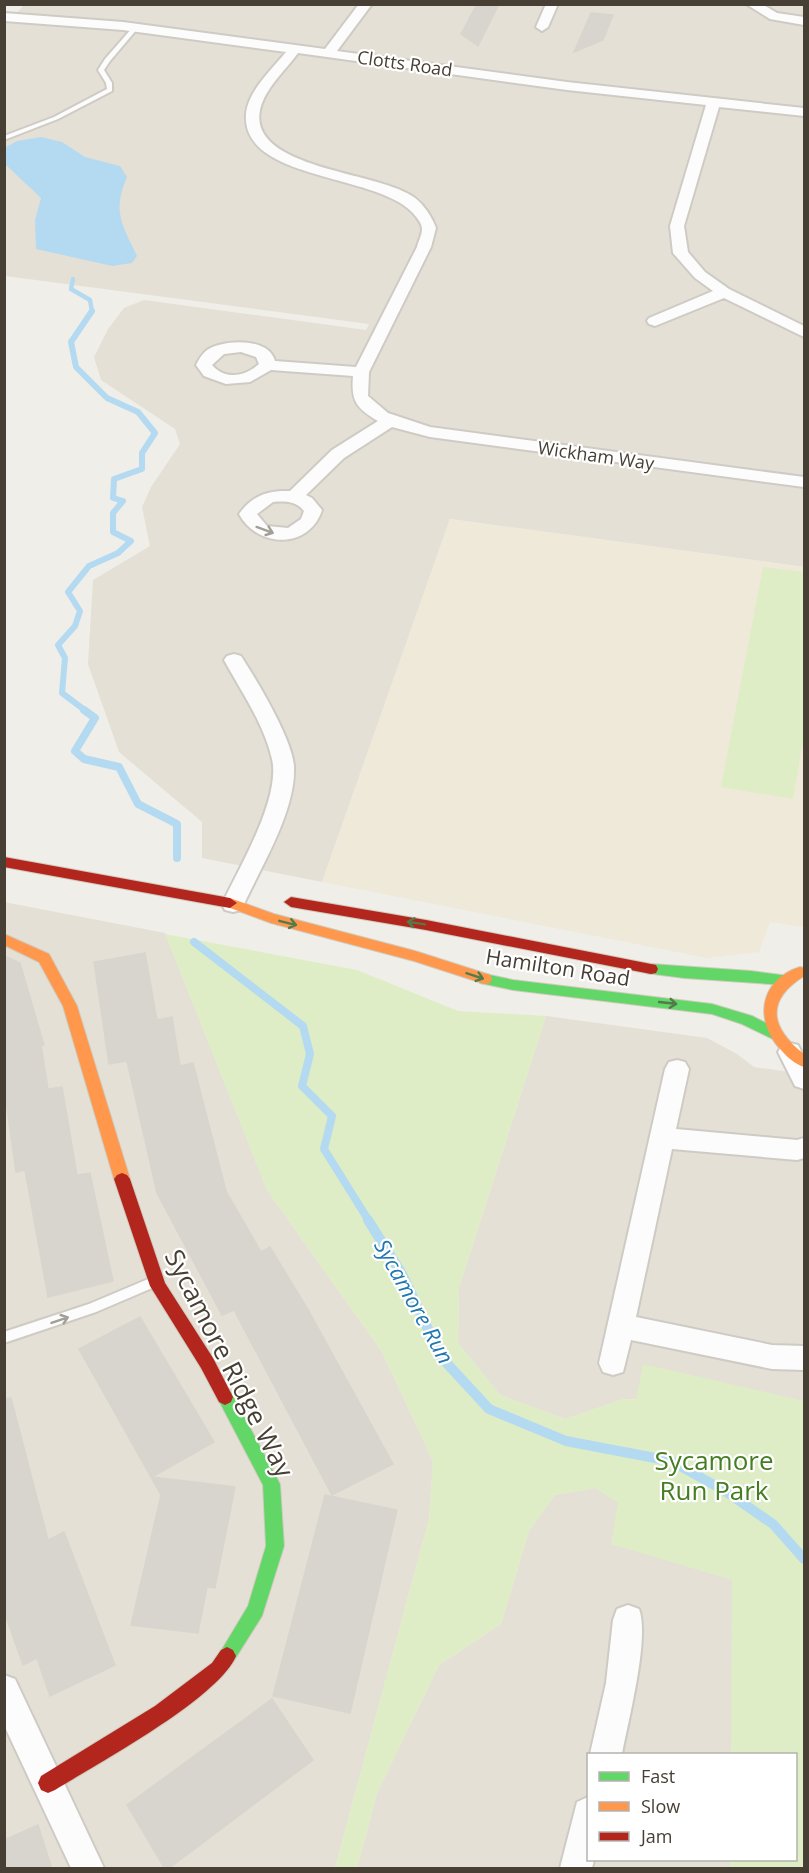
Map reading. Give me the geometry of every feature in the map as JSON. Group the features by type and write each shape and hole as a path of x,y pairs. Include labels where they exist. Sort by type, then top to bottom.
{"main road":[{"name":"Hamilton Road","path":"4,862 233,904 271,918 415,956 489,980 551,992 712,1009 747,1020 775,1034"},
{"name":"Hamilton Road","path":"233,904 261,901"},
{"name":"Hamilton Road","path":"280,901 300,902 343,912 426,925 657,970 693,975 768,978 794,975"},
{"name":"Sycamore Ridge Way","path":"4,939 44,958 70,1006 135,1220 156,1280 207,1363 271,1484 275,1546 256,1610 218,1669 162,1713 48,1783"},
{"path":"794,975 774,991 769,1005 769,1019 775,1034 797,1056"}],"street":[{"path":"329,53 366,4"},
{"path":"542,27 552,4"},
{"path":"752,4 774,16 804,21"},
{"name":"Clotts Road","path":"4,17 135,27 567,86 804,112"},
{"path":"294,497 338,454 389,421 376,414 360,396 361,372 424,247 429,227 421,209 400,194 371,183 290,161 266,148 254,132 253,114 261,93 295,48"},
{"path":"713,103 677,226 681,253 700,275 724,292 804,332"},
{"path":"655,321 724,292"},
{"path":"267,365 361,372"},
{"name":"Wickham Way","path":"389,421 430,432 804,482"},
{"path":"233,904 278,805 284,766 272,733 234,660"},
{"path":"797,1056 804,1079"},
{"path":"613,1363 677,1069"},
{"path":"662,1138 797,1150 804,1148"},
{"path":"621,1326 772,1357 804,1358"},
{"path":"606,1753 621,1683 628,1620"},
{"path":"4,1690 88,1869"},
{"path":"576,1869 587,1818"}],"lane":[{"path":"4,138 56,118 110,90 109,83 101,70 135,27"},
{"path":"794,975 804,956"},
{"path":"4,1338 92,1308 156,1280"}],"shaded area":[{"path":"25,4 804,5 804,567 450,519 322,882 202,858 202,822 119,752 88,664 93,580 150,546 142,507 151,487 180,444 175,429 101,380 94,357 108,329 124,308 144,300 366,330 369,324 5,276 4,17 12,18"},
{"path":"450,519 804,567 804,927 770,922 759,952 707,958 322,882"},
{"path":"4,902 165,933 267,1190 382,1352 433,1461 429,1519 335,1868 5,1868"},
{"path":"546,1016 707,1038 737,1054 754,1067 804,1074 804,1421 783,1407 624,1399 565,1419 500,1395 458,1343 459,1288"},
{"path":"595,1488 678,1539 748,1588 772,1753 587,1753 587,1861 791,1861 795,1868 357,1868 377,1793 439,1665 501,1624 529,1531 555,1495"}],"green space":[{"path":"763,567 804,572 804,746 802,746 793,799 721,787"},
{"name":"Sycamore Run Park","path":"165,934 357,970 458,1011 546,1016 459,1288 458,1343 500,1395 565,1419 623,1399 636,1400 643,1364 804,1401 804,1868 730,1868 730,1861 797,1861 797,1753 731,1753 732,1580 611,1544 618,1503 595,1488 555,1495 529,1531 501,1624 439,1665 377,1793 357,1868 335,1868 429,1519 433,1461 382,1352 267,1190"}],"water":[{"path":"41,137 62,142 85,157 120,166 127,177 120,200 121,218 137,256 132,263 112,266 36,249 35,220 41,198 5,164 4,148 17,141"}],"building":[{"path":"477,4 499,4 478,46 461,34"},
{"path":"591,13 613,15 603,40 574,52"},
{"path":"145,953 157,1020 172,1017 180,1066 193,1063 226,1191 261,1252 270,1247 307,1308 393,1464 332,1495 234,1310 222,1315 157,1193 127,1061 109,1064 94,962"},
{"path":"4,956 20,963 44,1045 41,1045 48,1089 62,1087 77,1175 90,1173 113,1281 48,1297 25,1170 16,1172 7,1108 4,1109"},
{"path":"140,1317 214,1442 152,1477 235,1487 215,1588 207,1587 198,1633 131,1625 161,1495 79,1349"},
{"path":"11,1398 48,1540 64,1532 115,1665 50,1696 37,1658 23,1665 4,1611 4,1399"},
{"path":"325,1495 397,1510 350,1713 273,1696"},
{"path":"272,1699 313,1760 165,1869 127,1805"},
{"path":"38,1825 52,1869 4,1869 4,1840"}],"waterway":[{"path":"73,279 71,289 90,300 92,311"},
{"path":"86,711 62,693 65,658 58,645 75,626 80,611 68,592 89,566 118,553 131,541 113,532 113,513 123,501 113,498 114,479 142,469 142,453 155,433 138,412 107,398 76,367 71,342 92,311"},
{"path":"84,710 95,718 75,751 84,759 119,767 138,804 177,824 177,858"},
{"name":"Sycamore Run","path":"194,942 303,1026 310,1054 302,1086 332,1116 324,1149 369,1221"},
{"name":"Sycamore Run","path":"368,1220 402,1274 441,1357 489,1409 566,1441 671,1461 725,1491 773,1524 804,1559"}],"traffic: fast":[{"path":"651,969 784,980"},
{"path":"485,979 513,985 712,1009 747,1020 775,1034"},
{"path":"225,1397 271,1484 275,1546 256,1610 227,1656"}],"traffic: slow":[{"path":"230,903 271,918 415,956 485,979"},
{"path":"4,939 44,958 70,1006 122,1179"},
{"path":"800,972 785,981 775,992 770,1016 781,1040 804,1061"}],"traffic: jam":[{"path":"4,862 230,903"},
{"path":"291,902 426,925 651,969"},
{"path":"122,1179 158,1286 207,1363 225,1397"},
{"path":"48,1783 162,1713 218,1669 227,1656"}]}
